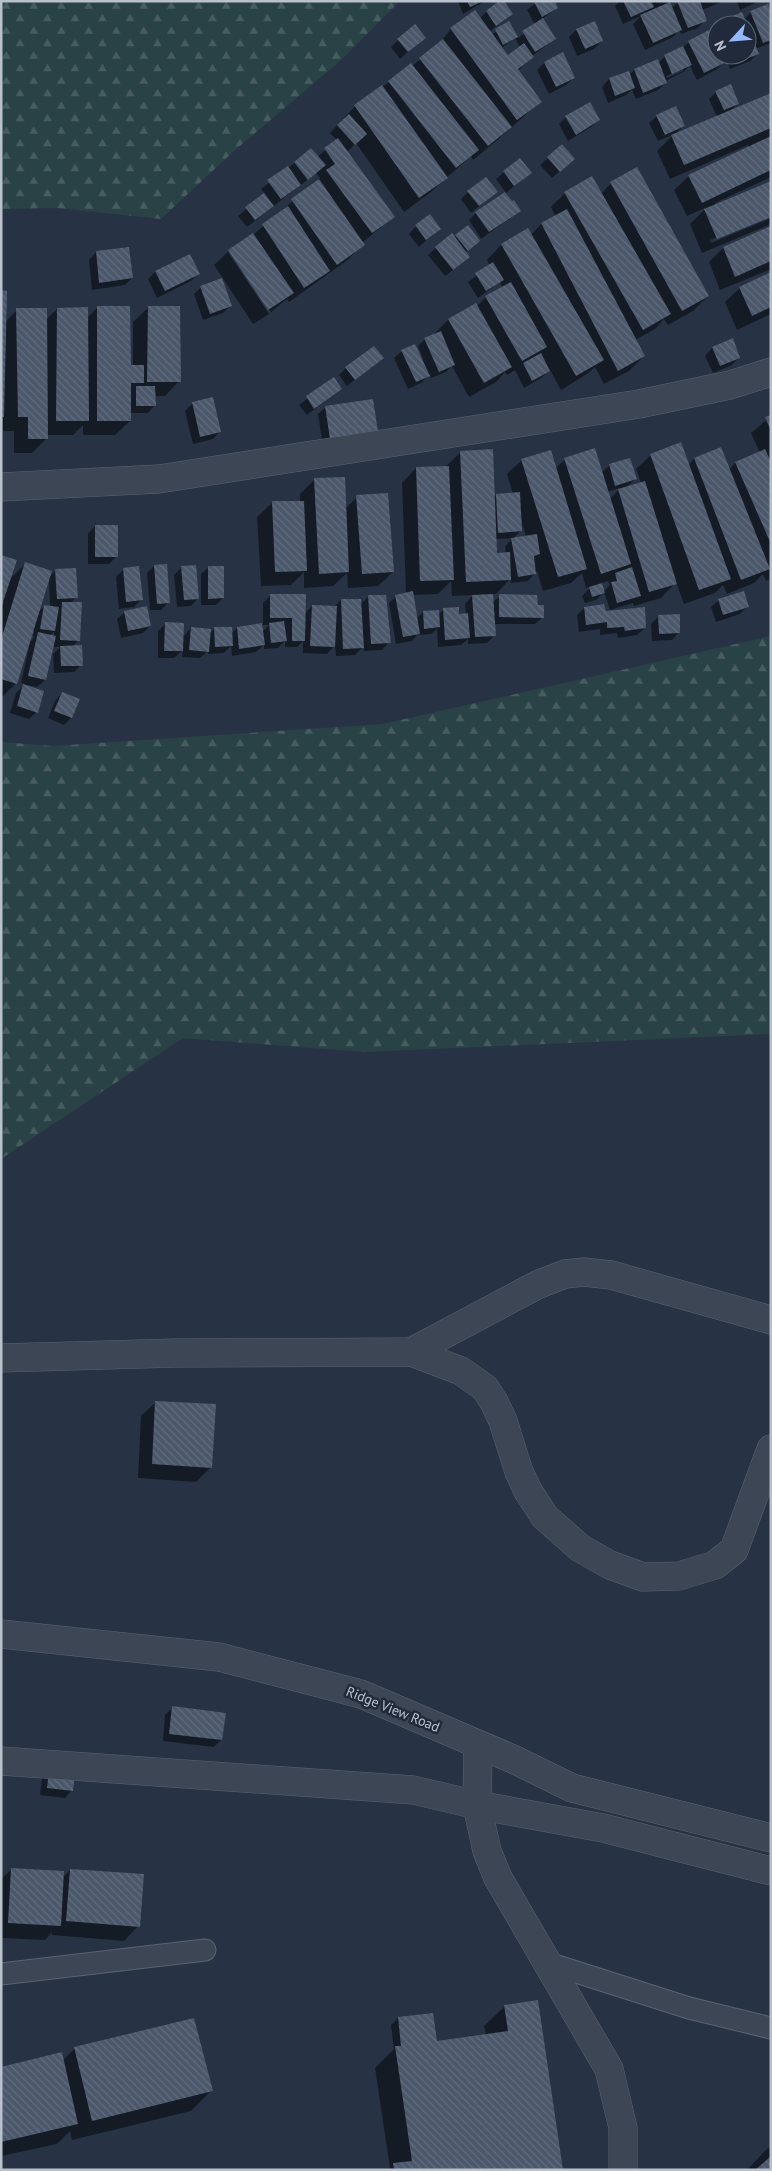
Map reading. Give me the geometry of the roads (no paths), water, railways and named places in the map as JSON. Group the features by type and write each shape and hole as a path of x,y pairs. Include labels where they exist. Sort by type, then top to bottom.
{"street":[{"path":"1,487 159,479 639,404 730,385 771,372"},
{"path":"411,1352 537,1285 565,1274 584,1272 611,1275 771,1320"},
{"path":"1,1358 176,1353 411,1352 461,1371 485,1388 503,1421 528,1491 546,1517 580,1548 610,1565 643,1577 679,1576 715,1565 734,1550 771,1448"},
{"name":"Ridge View Road","path":"1,1634 219,1657 361,1694 478,1744 572,1788 771,1838"},
{"path":"478,1744 477,1805 487,1851 498,1878 608,2069 623,2128 623,2170"},
{"path":"1,1761 414,1790 477,1805 603,1828 771,1871"}],"lane":[{"path":"1,1974 205,1950"},
{"path":"548,1963 688,2008 771,2028"}]}
